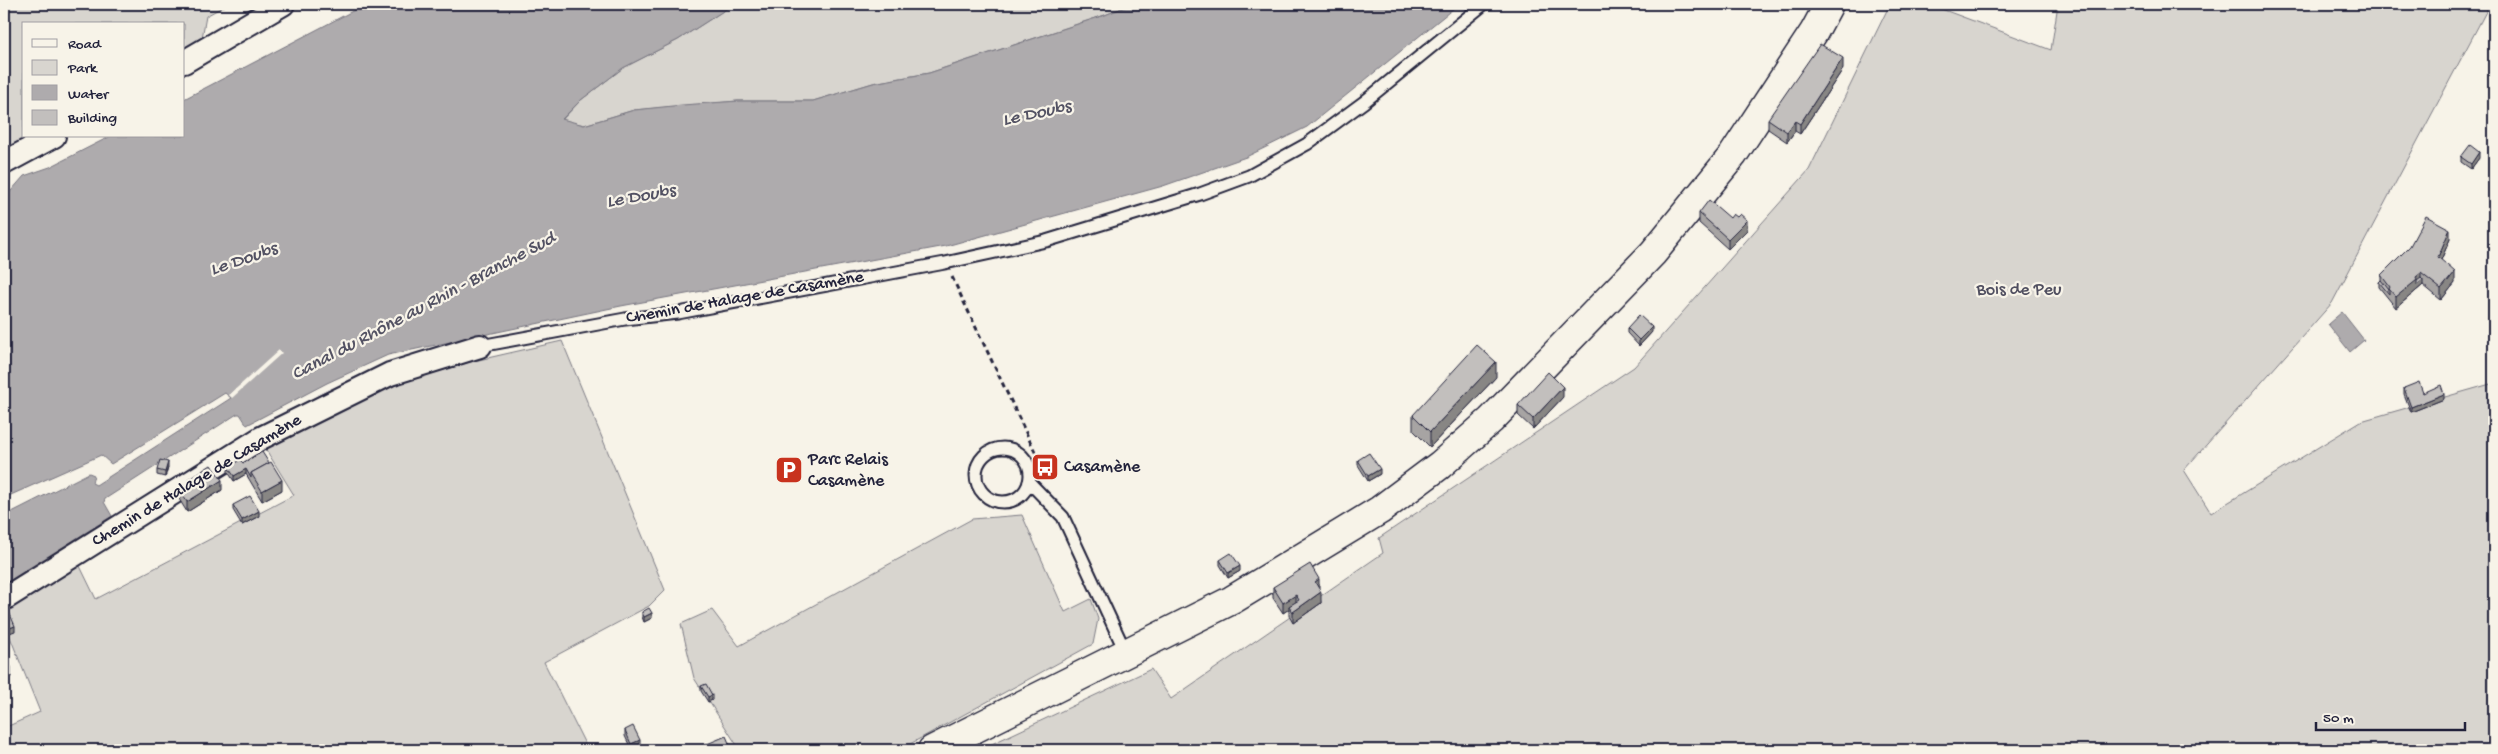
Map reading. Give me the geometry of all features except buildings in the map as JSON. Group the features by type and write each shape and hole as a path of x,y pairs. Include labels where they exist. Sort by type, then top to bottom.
{"main road":[{"path":"932,750 1126,655 1232,600 1380,510 1440,465 1491,420 1653,253 1733,155 1814,32 1829,4"}],"street":[{"path":"185,61 283,4"},
{"path":"4,163 50,138"},
{"name":"Chemin de Halage de Casamène","path":"4,599 261,438 390,374 480,346"}],"lane":[{"name":"Chemin de Halage de Casamène","path":"480,346 625,319 678,313 1046,242 1200,194 1249,176 1307,144 1364,102 1484,4"},
{"path":"1009,448 1024,457 1030,474 1027,487 1010,502 992,500 978,488 975,479 979,462 992,450 1009,448"},
{"path":"1027,487 1063,517 1126,655"}],"path":[{"path":"945,263 1050,482"}],"green space":[{"path":"4,4 228,4 206,16 202,38 185,47 185,22 22,22 22,138 25,138 4,150"},
{"path":"734,4 1132,4 1105,15 929,73 873,83 813,101 738,101 634,110 584,125 562,120 581,100 623,68 678,40"},
{"name":"Bois de Peu","path":"1890,4 1928,4 2051,50 2058,4 2490,4 2332,303 2184,470 2211,513 2361,421 2494,383 2494,750 979,750 1151,669 1171,699 1383,553 1379,538 1634,367 1809,170"},
{"path":"562,341 665,590 649,606 544,662 588,750 4,750 4,728 40,712 4,622 4,609 78,562 96,599 294,495 265,448 383,388 470,362"},
{"path":"1022,515 1065,612 1091,599 1098,619 1093,644 899,750 740,750 694,678 681,624 712,610 739,646 972,519"}],"water":[{"path":"366,4 734,4 678,40 623,68 581,100 562,119 584,125 634,110 738,101 813,101 873,83 929,73 1105,15 1132,4 1459,4 1307,127 1246,157 1163,186 946,246 621,306 388,355 327,383 247,425 240,414 237,414 105,499 104,502 112,516 4,584 4,516 89,473 94,475 92,483 96,485 231,398 225,393 111,464 101,455 4,498 4,199 24,176 50,167 107,138 185,138 185,98"},
{"path":"2342,312 2364,340 2350,352 2328,324"}],"pier":[{"path":"279,350 282,353 232,398 229,395"}],"ferry route":[{"path":"738,4 741,9"}],"place":[{"name":"Casamène","path":"1045,467"},
{"name":"Parc Relais Casamène","path":"789,470"}],"water label":[{"name":"Le Doubs","path":"1037,114"},
{"name":"Le Doubs","path":"641,197"},
{"name":"Le Doubs","path":"244,260"},
{"name":"Canal du Rhône au Rhin - Branche Sud","path":"424,307"}]}
